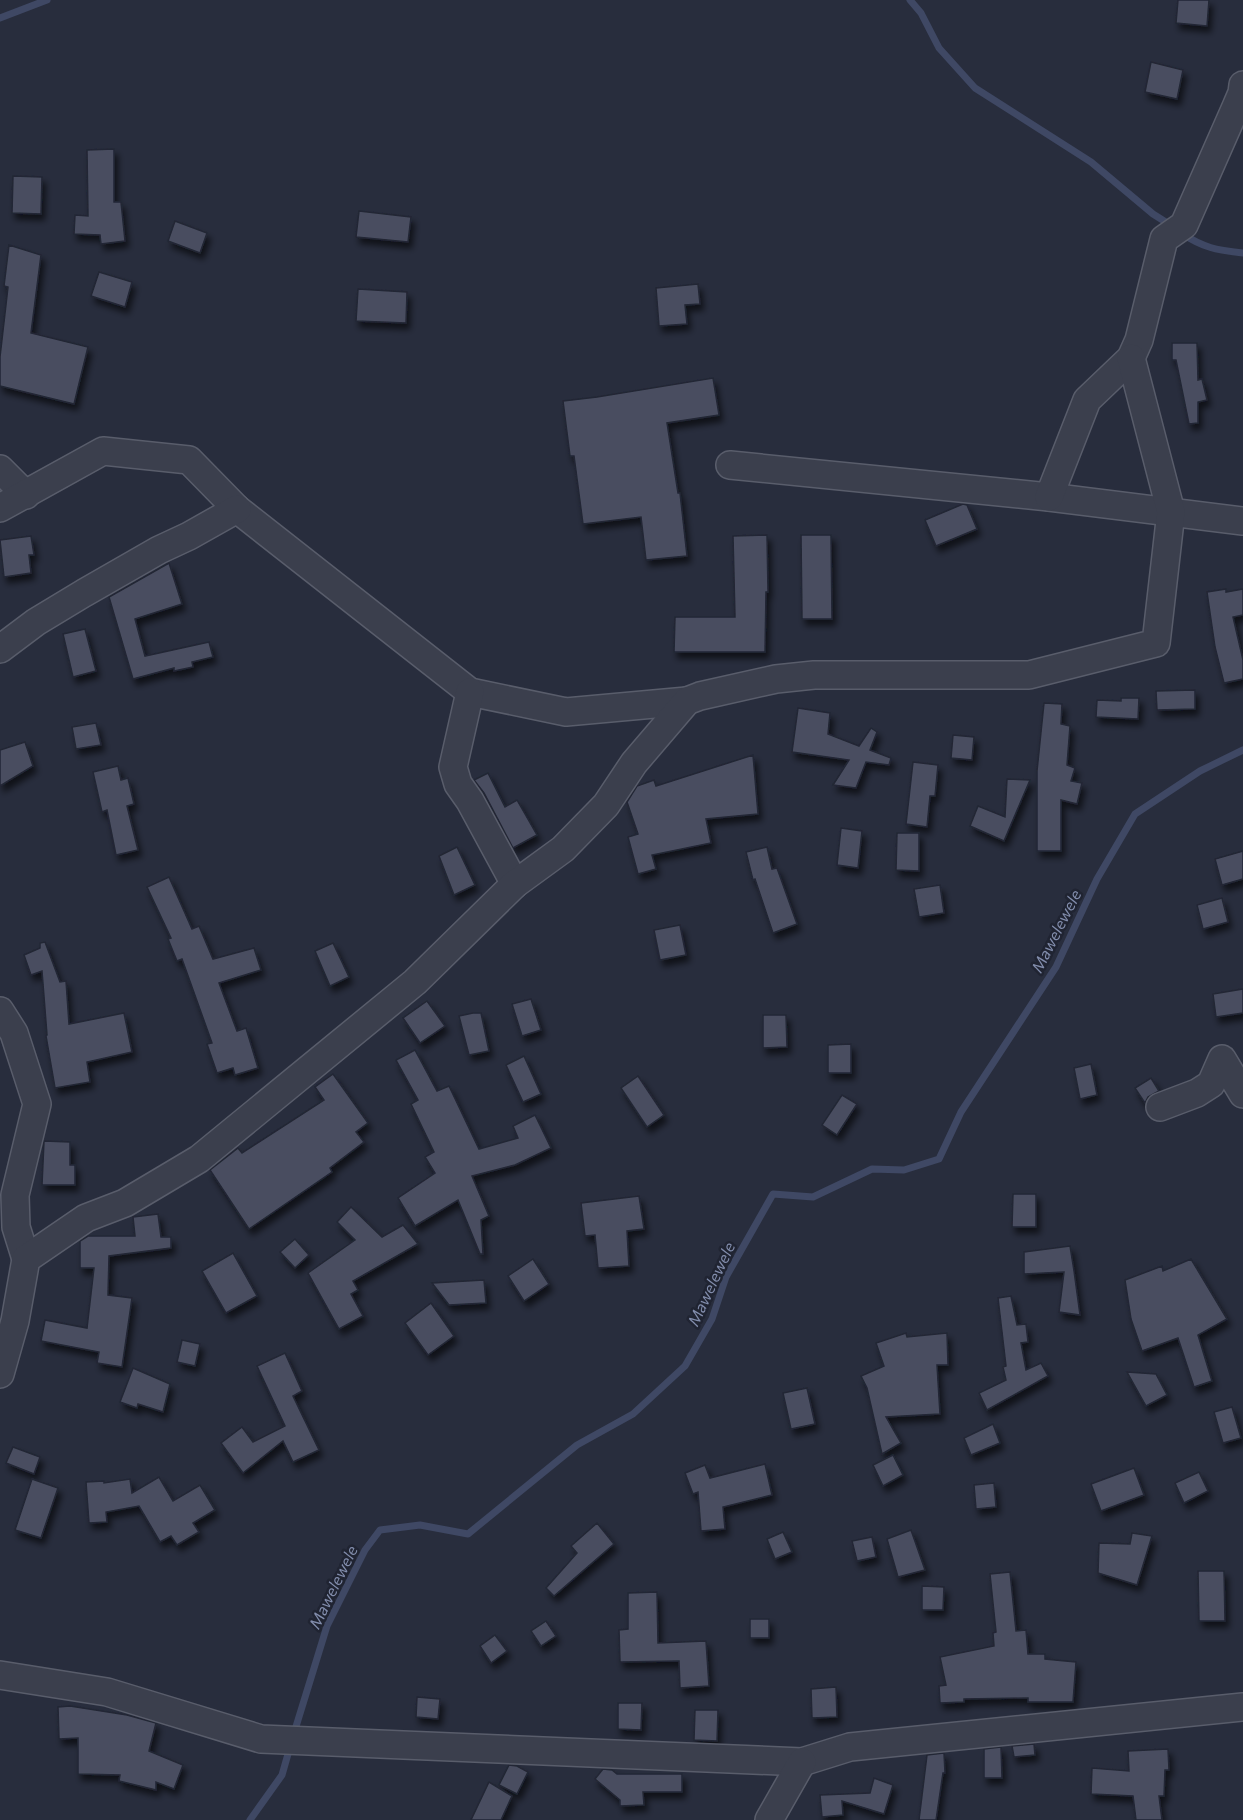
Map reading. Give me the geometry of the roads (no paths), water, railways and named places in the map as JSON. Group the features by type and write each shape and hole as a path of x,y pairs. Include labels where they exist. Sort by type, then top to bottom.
{"street":[{"path":"1049,496 1087,400 1131,358 1174,232 1241,98"},
{"path":"0,508 103,451 189,459 237,509 464,689 566,712 687,701 711,693 776,679 814,675 1029,675 1156,643 1171,512 1131,358"},
{"path":"730,465 1049,496 1243,521"},
{"path":"0,470 26,495"},
{"path":"0,649 36,622 84,593 237,509"},
{"path":"470,692 453,767 458,784 470,801 515,884"},
{"path":"26,1259 86,1218 125,1203 199,1159 415,982 515,884 563,849 606,805 634,763 687,701"},
{"path":"0,1011 14,1033 37,1104 15,1195 16,1227 26,1259 15,1321 0,1374"},
{"path":"1160,1107 1197,1093 1211,1084 1221,1059 1243,1094"},
{"path":"0,1675 107,1692 261,1739 802,1762 850,1747 1243,1707"},
{"path":"769,1820 802,1762"}],"waterway":[{"path":"0,18 47,0"},
{"path":"910,0 921,13 939,48 975,88 1091,162 1153,214 1172,226"},
{"path":"1181,233 1211,248 1243,253"},
{"name":"Mawelewele","path":"294,1733 327,1626 365,1550 380,1530 420,1525 468,1534 577,1445 633,1414 685,1366 712,1319 726,1277 773,1194 813,1197 872,1169 904,1170 939,1159 961,1112 1056,967 1097,879 1135,814 1200,771 1243,750"},
{"name":"Mawelewele","path":"250,1820 282,1775 290,1747"}]}
